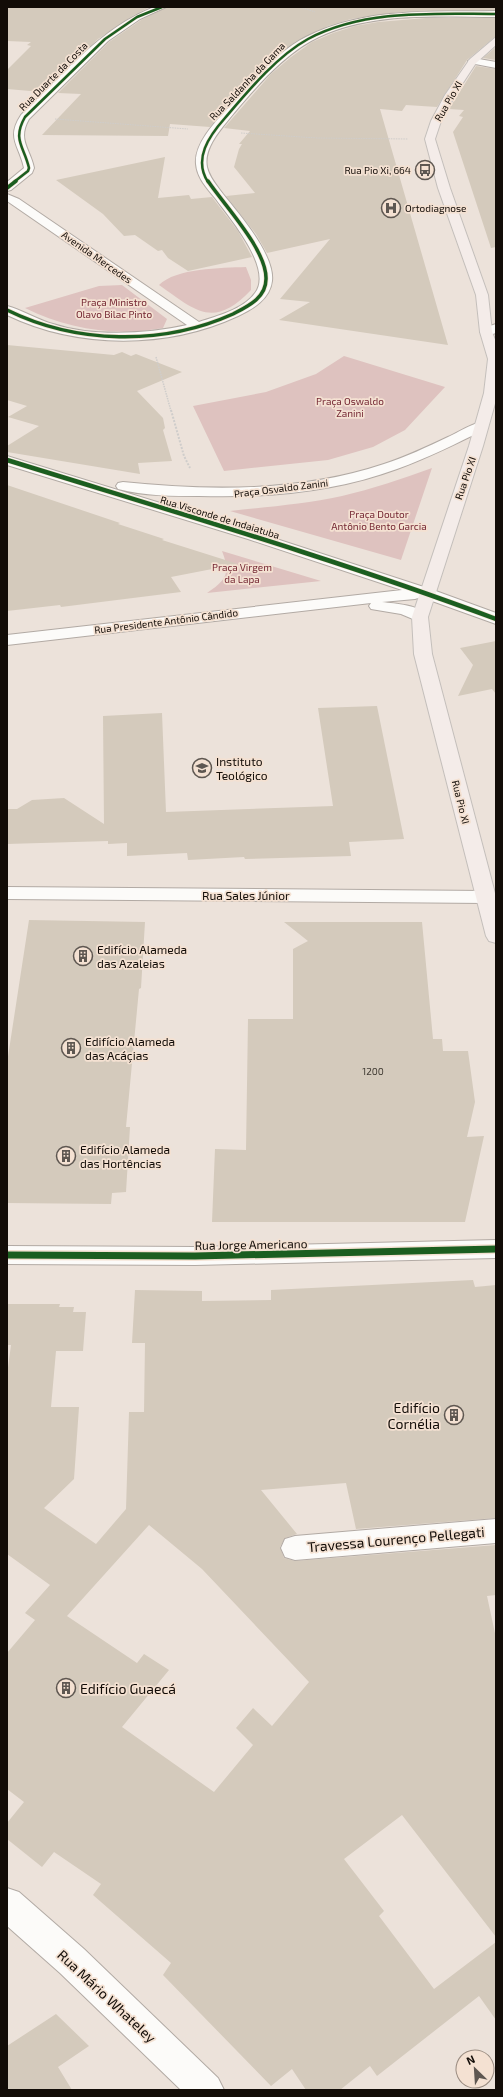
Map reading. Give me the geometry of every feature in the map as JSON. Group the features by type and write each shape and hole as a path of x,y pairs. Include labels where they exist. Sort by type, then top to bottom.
{"main road":[{"name":"Rua Pio XI","path":"496,40 473,61 450,95 436,121 430,139 444,188 482,295 491,330 495,359 494,393 481,426 420,617 420,634 423,654 496,936"},
{"path":"482,295 496,309"}],"street":[{"name":"Rua Duarte da Costa","path":"8,184 28,171 29,165 17,130 26,116 105,39 137,17 162,7"},
{"name":"Rua Saldanha da Gama","path":"7,310 41,325 82,333 149,334 198,327 227,317 255,302 264,293 266,282 264,264 206,179 201,162 204,148 213,130 286,54 299,44 314,36 346,24 395,17 423,14 496,14"},
{"name":"Rua Saldanha da Gama","path":"480,14 496,18"},
{"path":"473,61 496,65"},
{"name":"Avenida Mercedes","path":"8,184 11,199 198,327"},
{"name":"Praça Osvaldo Zanini","path":"71,479 163,491 204,494 268,491 342,480 379,470 405,461 481,426"},
{"name":"Rua Visconde de Indaiatuba","path":"7,460 71,479 427,593 496,619"},
{"name":"Rua Presidente Antônio Cândido","path":"7,640 324,603 427,593"},
{"name":"Rua Presidente Antônio Cândido","path":"324,603 405,610 420,617"},
{"name":"Rua Sales Júnior","path":"7,893 485,897"},
{"name":"Rua Jorge Americano","path":"7,1255 195,1256 496,1249"},
{"name":"Travessa Lourenço Pellegati","path":"295,1548 496,1531"},
{"name":"Rua Mário Whateley","path":"7,1904 72,1961 206,2090"}],"path":[{"path":"156,356 184,456 204,494"}],"green space":[{"name":"Praça Ministro Olavo Bilac Pinto","path":"246,267 251,280 251,290 238,302 226,310 215,313 204,312 194,308 159,285 167,279 187,272"},
{"name":"Praça Ministro Olavo Bilac Pinto","path":"122,285 167,319 163,328 127,332 92,329 58,321 25,308 99,286"},
{"name":"Praça Oswaldo Zanini","path":"344,356 445,387 405,430 373,447 328,460 224,471 193,406 266,392 316,374"},
{"name":"Praça Doutor Antônio Bento Garcia","path":"432,468 401,560 230,511 328,499 387,484"},
{"name":"Praça Virgem da Lapa","path":"222,551 321,581 207,593 219,584 225,576 226,565"}],"building":[{"path":"7,7 150,7 134,15 98,39 42,92 7,89 7,70 31,46 27,45 31,42 7,41"},
{"path":"167,7 496,7 496,10 399,12 351,19 328,26 295,42 273,58 210,127 170,124 168,136 42,135 81,94 58,93 109,42 141,20"},
{"path":"426,18 496,18 496,36 467,60 437,107 406,105 402,111 380,109 448,345 279,320 310,302 280,299 330,239 267,253 256,234 226,196 255,193 234,167 242,144 239,144 250,131 224,128 271,74 312,42 355,26 378,22"},
{"path":"496,47 496,60 483,58"},
{"path":"476,66 496,69 496,247 491,248 453,132 463,117 459,116 464,110 449,109"},
{"path":"165,157 158,198 189,195 191,199 212,197 238,231 252,257 188,271 168,258 162,250 158,251 135,235 124,236 103,214 56,180"},
{"path":"7,345 114,355 122,352 131,356 136,354 182,372 137,391 163,418 165,428 163,430 172,461 138,463 140,474 7,452 7,446 39,426 8,417 27,406 7,400"},
{"path":"7,485 164,539 162,540 238,564 171,577 181,592 61,607 60,605 7,611"},
{"path":"496,641 496,694 492,689 458,696 473,665 460,648"},
{"path":"377,706 404,839 349,842 351,856 245,859 244,857 188,860 187,853 127,856 127,843 108,844 108,841 7,844 7,809 17,809 32,800 64,798 104,824 103,716 162,713 166,812 333,806 318,708"},
{"path":"29,920 145,922 141,988 139,989 126,1127 130,1127 126,1192 112,1193 111,1204 7,1203 7,1063"},
{"path":"284,922 422,922 433,1039 442,1039 443,1051 468,1051 475,1102 467,1137 484,1136 465,1222 212,1222 215,1149 246,1150 248,1019 293,1019 293,949 308,941"},
{"path":"473,1280 475,1287 496,1285 496,1518 356,1529 346,1483 261,1490 297,1534 285,1538 280,1547 284,1558 295,1561 496,1545 496,1595 487,1596 496,1638 496,1937 402,1815 344,1859 384,1911 379,1916 434,1989 496,1942 496,2020 479,1996 377,2076 370,2066 340,2090 306,2090 292,2069 271,2086 163,1975 171,1963 93,1895 101,1884 54,1852 42,1867 7,1839 7,1823 24,1802 7,1789 7,1653 35,1620 25,1613 50,1585 7,1554 7,1375 11,1345 7,1345 7,1304 60,1304 59,1307 74,1307 73,1312 86,1312 83,1351 56,1351 51,1407 79,1407 74,1479 44,1508 96,1544 126,1509 129,1412 144,1412 145,1343 132,1343 135,1290 202,1291 202,1301 271,1300 271,1290","holes":["149,1525 202,1569 309,1682 272,1726 253,1708 236,1728 253,1745 214,1792 122,1727 169,1670 144,1654 137,1663 67,1616"]},
{"path":"56,2014 89,2046 58,2067 72,2090 7,2090 7,2046"}],"cycle path":[{"path":"7,188 28,171 29,168 25,153 18,138 20,125 25,117 105,39 137,17 162,7"},
{"path":"7,310 34,322 63,331 108,336 130,336 153,335 197,327 218,320 255,301 263,292 266,281 266,273 260,255 247,234 207,180 201,167 204,150 211,136 235,105 286,54 308,39 332,28 359,21 386,17 442,14 496,14"},
{"path":"7,460 253,536 427,593 496,619"},
{"path":"7,1255 195,1256 496,1249"}],"place":[{"name":"Rua Pio Xi, 664","path":"425,170"},
{"name":"Ortodiagnose","path":"391,208"},
{"name":"Instituto Teológico","path":"202,768"},
{"name":"Edifício Alameda das Azaleias","path":"83,956"},
{"name":"Edifício Alameda das Acáçias","path":"71,1048"},
{"name":"Edifício Alameda das Hortências","path":"66,1156"},
{"name":"Edifício Cornélia","path":"454,1415"},
{"name":"Edifício Guaecá","path":"66,1688"}]}
